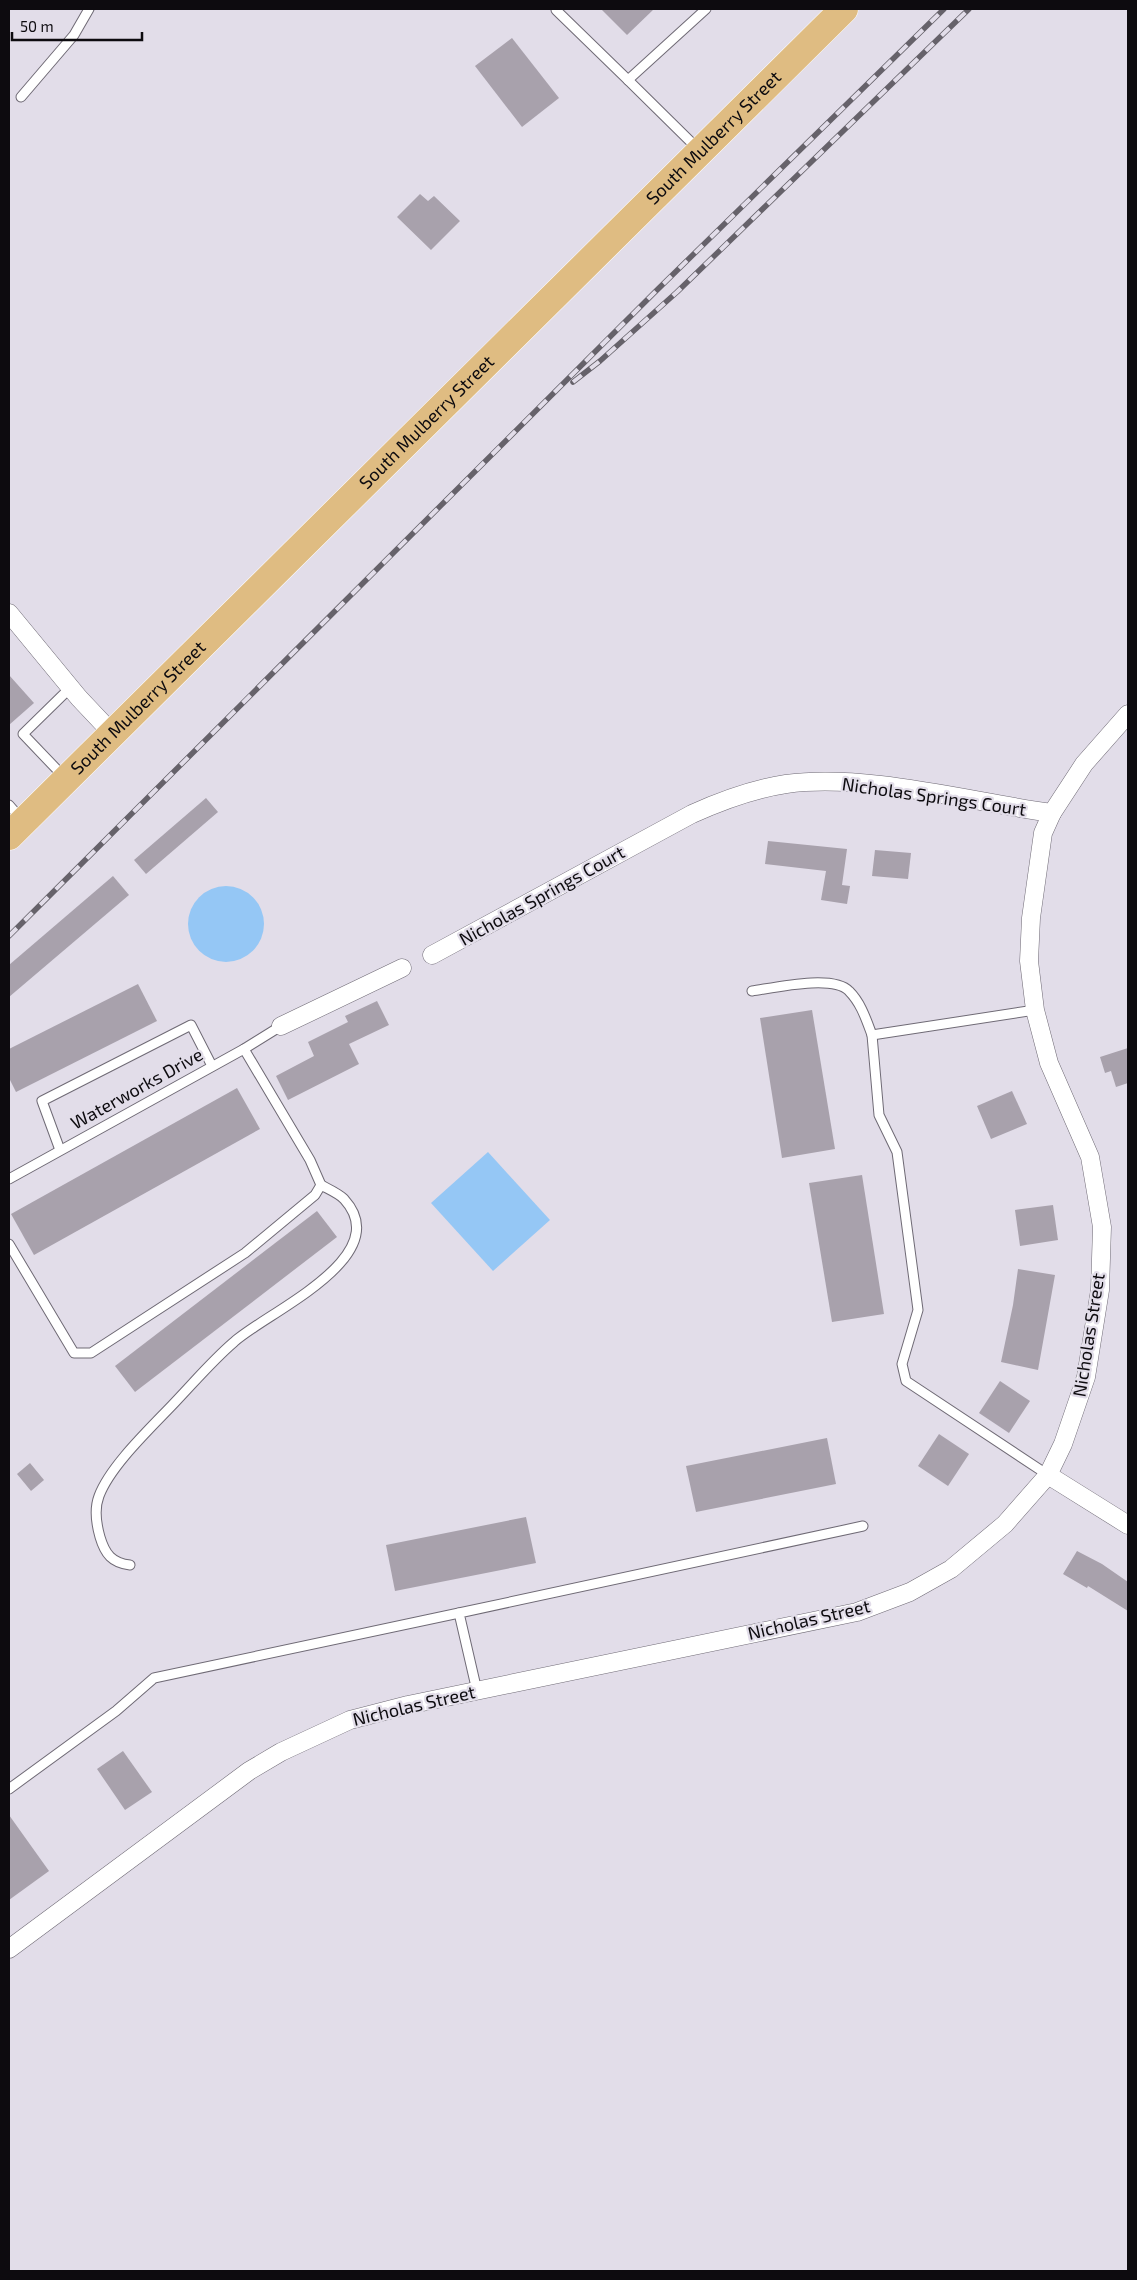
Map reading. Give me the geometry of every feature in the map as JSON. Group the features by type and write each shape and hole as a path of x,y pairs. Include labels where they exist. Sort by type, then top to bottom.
{"main road":[{"name":"South Mulberry Street","path":"13,821 65,778 149,697 844,9"}],"street":[{"path":"9,612 75,693 112,733"},
{"path":"1052,813 1084,764 1128,714"},
{"name":"Nicholas Springs Court","path":"432,955 692,814 722,800 754,790 787,784 820,782 854,783 1052,813"},
{"name":"Nicholas Street","path":"9,1949 249,1771 281,1752 350,1720 477,1691 857,1612 910,1592 951,1569 1005,1524 1048,1475 1064,1444 1086,1377 1100,1290 1102,1227 1090,1157 1049,1063 1035,1010 1029,961 1031,918 1043,833 1052,813"},
{"path":"281,1026 402,968"},
{"path":"1048,1475 1128,1525"}],"lane":[{"path":"21,97 74,35 89,9"},
{"path":"628,80 706,9"},
{"path":"556,10 700,152"},
{"path":"65,778 24,734 75,693"},
{"path":"752,991 825,982 848,989 861,1006 872,1035 879,1115 897,1152 918,1310 902,1364 906,1381 1048,1475"},
{"path":"872,1035 1035,1010"},
{"path":"60,1150 42,1101 191,1025 212,1066"},
{"name":"Waterworks Drive","path":"9,1179 244,1049 281,1026"},
{"path":"130,1565 119,1564 110,1559 100,1538 95,1515 99,1496 110,1476 142,1437 234,1341 330,1275 351,1249 357,1228 354,1213 343,1197 321,1184 310,1160 244,1049"},
{"path":"9,1244 74,1353 91,1353 245,1254 315,1195 321,1184"},
{"path":"9,1789 116,1711 154,1678 863,1526"},
{"path":"459,1613 477,1691"}],"water":[{"path":"226,886 241,889 253,897 261,909 264,924 261,939 253,951 241,959 226,962 211,959 199,951 191,939 188,924 191,909 199,897 211,889"},
{"path":"488,1152 550,1220 493,1271 431,1203"}],"building":[{"path":"601,9 654,9 627,35"},
{"path":"512,38 559,98 522,127 475,66"},
{"path":"420,194 428,201 434,196 460,221 431,250 397,217"},
{"path":"9,675 34,703 9,725"},
{"path":"206,798 218,812 146,874 134,860"},
{"path":"768,841 847,849 842,885 850,886 847,904 821,900 826,871 765,864"},
{"path":"875,850 911,853 908,879 872,876"},
{"path":"113,876 129,895 9,997 9,965"},
{"path":"138,984 157,1021 16,1092 9,1078 9,1049"},
{"path":"377,1001 389,1025 349,1044 359,1064 288,1100 276,1076 314,1056 308,1042 348,1022 345,1016"},
{"path":"812,1010 835,1149 782,1158 760,1018"},
{"path":"1128,1048 1128,1083 1116,1087 1111,1071 1105,1073 1100,1057"},
{"path":"237,1088 260,1129 34,1255 11,1214"},
{"path":"1012,1091 1027,1124 991,1139 977,1106"},
{"path":"862,1175 884,1314 832,1322 809,1183"},
{"path":"1053,1205 1058,1240 1020,1246 1015,1210"},
{"path":"317,1211 337,1237 135,1392 115,1366"},
{"path":"1018,1269 1055,1275 1038,1370 1001,1362 1013,1305"},
{"path":"1000,1381 1030,1401 1009,1433 979,1413"},
{"path":"939,1434 969,1454 948,1486 918,1466"},
{"path":"827,1438 836,1484 696,1512 686,1466"},
{"path":"30,1463 44,1480 31,1491 17,1474"},
{"path":"526,1517 536,1563 395,1591 386,1545"},
{"path":"1077,1551 1102,1564 1128,1582 1128,1611 1088,1586 1087,1588 1063,1574"},
{"path":"123,1751 152,1792 125,1810 97,1769"},
{"path":"9,1815 49,1871 9,1900"}],"railway":[{"path":"9,936 656,291 944,9"},
{"path":"573,382 600,361 677,292 969,9"}]}
